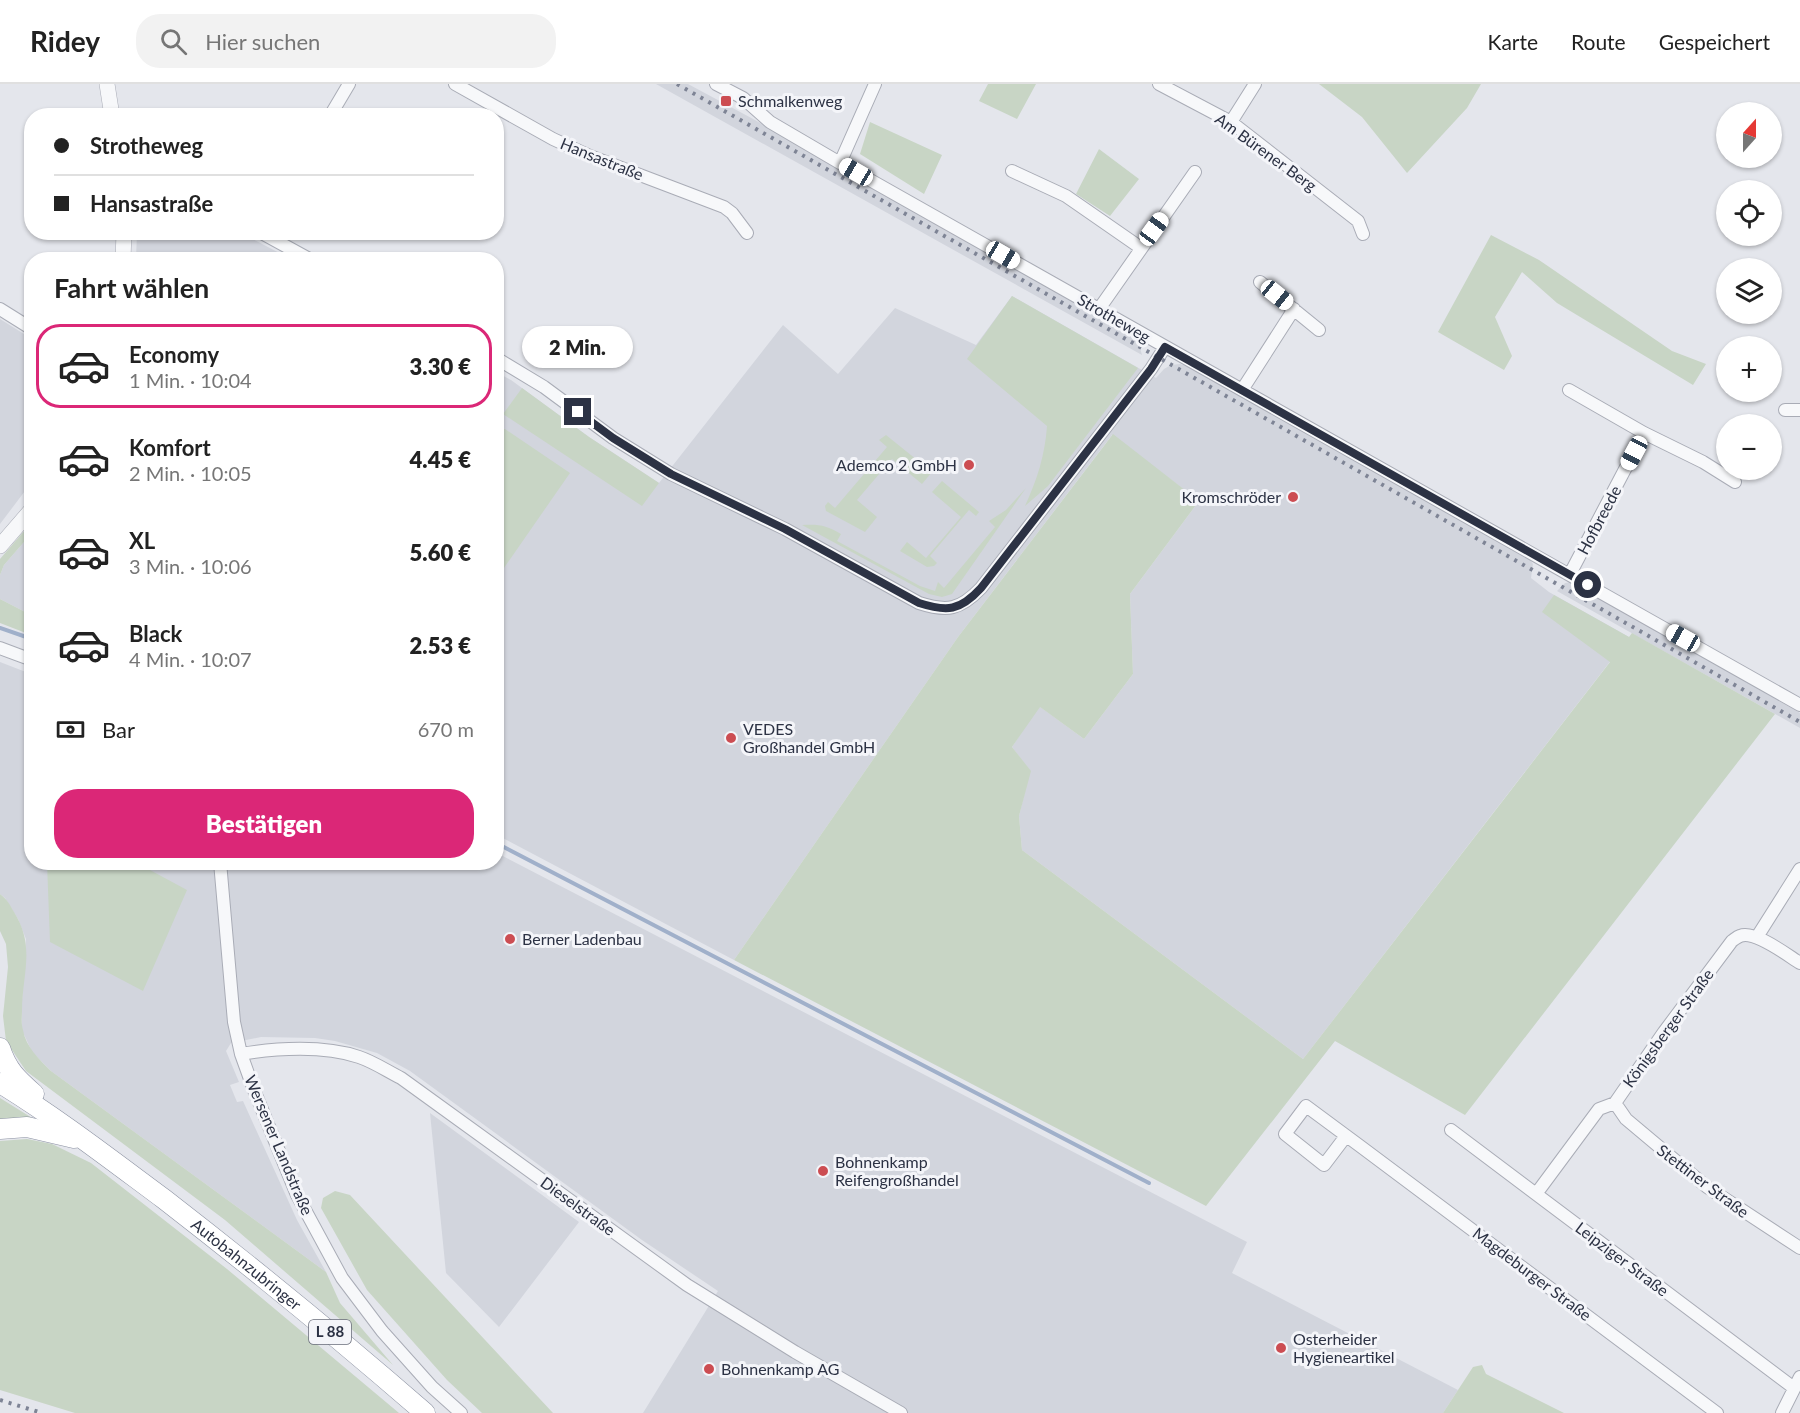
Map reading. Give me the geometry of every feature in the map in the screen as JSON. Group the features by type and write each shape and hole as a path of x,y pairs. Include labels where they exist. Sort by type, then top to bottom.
{"highway":[{"path":"0,1048 5,1063 17,1079 90,1143"},
{"name":"L 88","path":"0,1083 90,1143"},
{"path":"0,1129 27,1127 51,1131 90,1143"},
{"name":"Autobahnzubringer","path":"90,1143 234,1252 339,1338 425,1413"}],"street":[{"path":"107,84 111,108"},
{"path":"335,108 349,84"},
{"name":"Hansastraße","path":"455,84 498,108"},
{"name":"Strotheweg","path":"716,84 743,98 770,122 840,163 1800,705"},
{"path":"840,163 875,84"},
{"name":"Am Bürener Berg","path":"1158,84 1231,122 1358,221 1363,234"},
{"path":"1231,122 1255,84"},
{"name":"Hansastraße","path":"504,111 590,156 724,207 732,213 747,233"},
{"path":"1012,171 1066,196 1141,248"},
{"path":"1099,309 1195,172"},
{"path":"275,240 296,252"},
{"path":"1260,282 1318,330"},
{"path":"0,309 24,324"},
{"path":"1242,390 1294,309"},
{"path":"504,363 544,387 613,438 671,474 785,529 919,603 937,609 955,607 969,601 981,588 1151,369 1165,347"},
{"path":"1569,390 1644,433 1703,462 1735,482"},
{"path":"1785,410 1800,410"},
{"name":"Hofbreede","path":"1570,574 1644,433"},
{"path":"0,546 24,518"},
{"path":"0,648 24,657"},
{"path":"1800,869 1757,937 1800,963"},
{"name":"Wersener Landstraße","path":"221,870 234,1022 241,1054 297,1196 342,1278 382,1331 432,1387 461,1413"},
{"name":"Königsberger Straße","path":"1536,1194 1599,1109 1615,1103 1664,1032 1732,941 1741,936 1757,937"},
{"name":"Dieselstraße","path":"241,1054 267,1050 322,1050 357,1056 372,1062 401,1078 687,1285 814,1364 901,1413"},
{"name":"Stettiner Straße","path":"1615,1103 1626,1119 1707,1187 1800,1248"},
{"name":"Magdeburger Straße","path":"1346,1136 1324,1165 1285,1134 1306,1106 1717,1413"},
{"name":"Leipziger Straße","path":"1450,1131 1797,1383"},
{"path":"1782,1413 1797,1383"}],"shaded area":[{"path":"656,84 688,84 755,120 1132,335 1138,341 1142,355"},
{"path":"137,240 254,240 278,252 136,252"},
{"path":"1012,296 1156,378 1171,365 1180,364 1190,367 1529,558 1533,564 1531,578 1549,592 1629,637 1303,1059 1022,850 1019,816 1030,771 1012,747 1039,706 1084,739 1133,674 1130,594 1199,501 1112,435 958,637 734,960 504,839 504,376 589,437 659,483 783,325 838,374 895,308 976,345"},
{"path":"0,319 24,334 24,492 0,524"},
{"path":"24,542 24,611 0,599 0,575 4,565"},
{"path":"1571,582 1800,713 1800,728 1557,591 1565,583"},
{"path":"0,662 24,671 24,870 504,870 504,857 1247,1242 1232,1273 1458,1390 1443,1413 643,1413 718,1291 642,1240 410,1071 377,1053 315,1038 261,1037 231,1043 226,1051 239,1082 230,1085 237,1102 243,1101 297,1220 326,1272 51,1071 32,1052 22,1030 26,939 18,919 0,894"},
{"path":"430,1113 579,1222 499,1327 446,1273"}],"green space":[{"path":"988,84 1036,84 1017,119 979,101"},
{"path":"1319,84 1481,84 1467,108 1407,173 1362,117"},
{"path":"870,122 942,155 924,194 860,154"},
{"path":"1099,149 1139,179 1110,216 1076,194"},
{"path":"1491,235 1539,260 1672,351 1706,364 1693,385 1557,303 1522,272 1495,317 1512,356 1504,370 1438,332"},
{"path":"1012,296 1138,368 1048,486 1025,506 1040,467 1047,426 967,359"},
{"path":"522,388 589,437 659,483 642,506 504,413"},
{"path":"504,429 570,473 504,568"},
{"path":"1113,434 1199,501 1130,594 1133,674 1084,739 1040,707 1012,747 1031,771 1019,816 1022,850 1303,1059 1610,662 1542,612 1554,595 1629,637 1632,633 1775,714 1465,1115 1335,1041 1206,1206 734,960 958,637"},
{"path":"886,435 932,472 922,484 892,459 857,500 877,517 865,532 826,511 825,506 828,502 835,508 887,447 879,440"},
{"path":"942,481 979,512 976,516 969,510 930,556 937,563 927,567 900,551 907,542 926,558 961,517 932,492"},
{"path":"1026,488 952,594 942,597 929,594 802,525 822,526 836,531 841,534 837,541 920,586 935,591 938,582 944,588 995,527 989,521 1006,510"},
{"path":"24,531 24,542 4,565 0,575 0,559"},
{"path":"0,599 24,611 24,632 0,623"},
{"path":"47,870 150,870 187,890 143,991 50,942"},
{"path":"0,894 13,909 25,937 26,961 22,1025 27,1042 38,1057 51,1071 326,1272 340,1303 393,1365 225,1220 26,1071 6,1041 3,1016 8,967 6,944 0,931"},
{"path":"0,1098 37,1121 0,1120"},
{"path":"27,1139 52,1144 91,1163 227,1269 399,1413 75,1413 0,1390 0,1141"},
{"path":"335,1191 350,1195 553,1413 482,1413 447,1380 367,1290 321,1208 323,1198"},
{"path":"1482,1365 1486,1374 1564,1413 1443,1413 1473,1367"}],"waterway":[{"path":"0,628 24,636"},
{"path":"504,847 1149,1183"}],"railway":[{"path":"677,84 1800,722"},
{"path":"0,1400 42,1413"}],"place":[{"name":"Schmalkenweg","path":"726,101"},
{"name":"Ademco 2 GmbH","path":"969,465"},
{"name":"Kromschröder","path":"1293,497"},
{"name":"VEDES Großhandel GmbH","path":"731,738"},
{"name":"Berner Ladenbau","path":"510,939"},
{"name":"Bohnenkamp Reifengroßhandel","path":"823,1171"},
{"name":"Osterheider Hygieneartikel","path":"1281,1348"},
{"name":"Bohnenkamp AG","path":"709,1369"}],"route":[{"path":"578,412 613,438 671,474 785,529 919,603 937,609 955,607 969,601 981,588 1151,369 1165,347 1588,585"}]}
